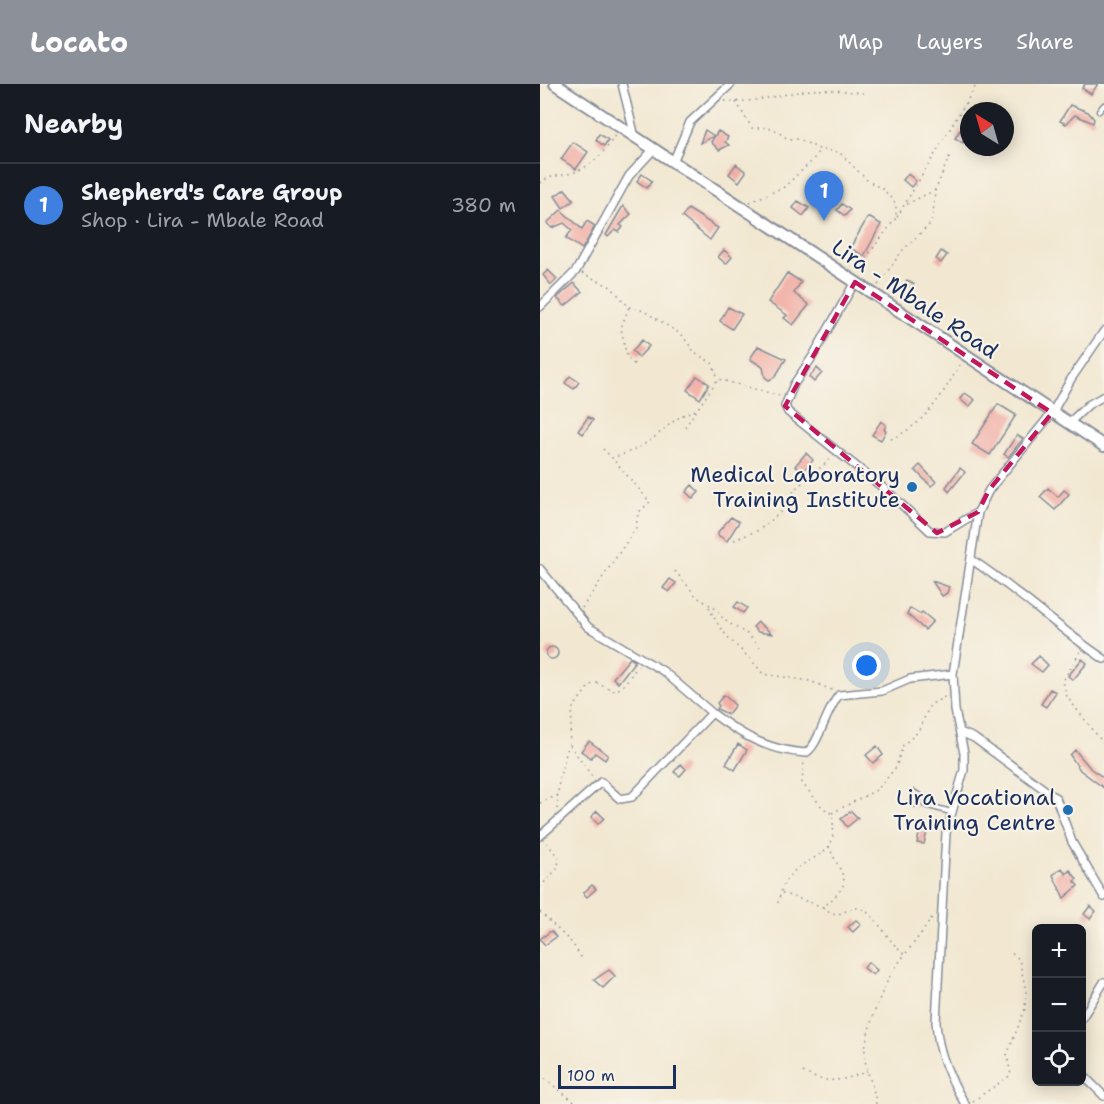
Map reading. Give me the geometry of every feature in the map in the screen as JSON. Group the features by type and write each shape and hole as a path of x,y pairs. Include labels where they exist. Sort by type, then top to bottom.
{"main road":[{"name":"Lira - Mbale Road","path":"555,84 1104,446"}],"street":[{"path":"622,84 635,137"},
{"path":"673,162 690,122 731,84"},
{"path":"540,307 576,270 629,176 654,149"},
{"path":"853,280 790,393 785,406 788,412 816,432 838,453 903,504 930,531 945,532 978,512"},
{"path":"965,1104 947,1072 938,1046 936,1022 943,932 940,903 946,833 964,770 964,753 953,674 978,512 989,490 1052,413 1071,379 1104,331"},
{"path":"1070,422 1088,405 1104,396"},
{"path":"972,560 1019,592 1084,646 1104,659"},
{"path":"540,569 577,616 600,636 645,658 680,684 712,713 743,736 761,745 805,753 815,746 827,711 839,695 882,691 910,680 953,674"},
{"path":"540,836 601,782 620,799 632,797 712,713"},
{"path":"960,732 974,738 1056,798 1072,842 1104,897"},
{"path":"1086,1011 1104,982"},
{"path":"1086,1078 1104,1096"}],"lane":[{"path":"1099,111 1104,105"},
{"path":"925,805 952,812"}],"path":[{"path":"853,280 906,204 977,84"},
{"path":"715,100 736,102 804,91 831,90 863,93"},
{"path":"736,102 752,128 772,128 788,140 809,142 819,149 839,152 868,181 884,190 896,204 897,218"},
{"path":"540,183 549,177 581,170 609,146 619,126"},
{"path":"741,207 784,186 813,160 819,149"},
{"path":"873,293 902,251 930,224 936,190 951,153"},
{"path":"896,211 930,190 936,190"},
{"path":"576,270 611,287 628,307 644,311 682,335 695,353 712,363 718,379"},
{"path":"628,307 621,328 627,358 635,365"},
{"path":"891,439 908,432 927,417 966,354"},
{"path":"718,379 781,396 790,393"},
{"path":"685,427 718,379"},
{"path":"612,458 647,442 685,413 697,410"},
{"path":"577,616 636,528 638,513 650,502 603,449"},
{"path":"734,540 759,530 779,514 796,488 838,453"},
{"path":"675,571 709,607 717,625 729,641 763,674 810,681 839,695"},
{"path":"709,607 716,609 724,620 747,634 761,648"},
{"path":"1084,646 1063,681 1067,697 1104,744"},
{"path":"558,820 559,779 569,744 573,708 590,685 597,683 615,691 622,687 645,658"},
{"path":"831,814 878,789 896,767 903,745 918,732 930,705 954,692"},
{"path":"569,744 593,779 601,782"},
{"path":"778,903 781,892 792,873 821,856 834,835 831,814 802,783 805,753"},
{"path":"540,803 558,795"},
{"path":"540,836 559,858 558,868 540,887"},
{"path":"823,907 844,888 845,877 829,846"},
{"path":"781,892 823,907 831,914 838,915 853,908 861,909 870,915 893,945 905,955"},
{"path":"876,1104 867,1071 865,1051 869,1031 892,972 920,938 940,903"},
{"path":"540,912 572,943 583,960"},
{"path":"971,1104 1011,1075 1007,1055 1025,1009 1026,991 1019,959 1010,952"},
{"path":"803,1072 816,1080 827,1081 843,1080 867,1071"},
{"path":"540,1075 577,1104"}],"highlighted area":[{"path":"855,282 1052,413 989,490 978,512 937,533 785,406"}],"building":[{"path":"1085,84 1098,84 1091,94 1082,88"},
{"path":"1070,105 1088,112 1094,119 1093,123 1075,115 1066,124 1060,121"},
{"path":"705,130 714,136 700,143"},
{"path":"960,130 960,141 955,138"},
{"path":"718,131 728,137 725,142 729,145 719,150 711,142"},
{"path":"599,134 608,140 604,146 596,140"},
{"path":"573,142 588,152 576,169 561,159"},
{"path":"736,164 746,172 739,182 729,174"},
{"path":"642,174 652,181 647,188 637,181"},
{"path":"908,174 916,181 911,187 903,180"},
{"path":"565,189 574,200 563,208 555,196"},
{"path":"798,201 809,208 803,216 793,208"},
{"path":"842,204 850,210 845,216 837,210"},
{"path":"623,206 631,214 620,225 623,227 619,232 615,230 608,237 606,235"},
{"path":"688,209 718,228 710,240 682,217"},
{"path":"561,210 582,229 587,221 595,226 582,249 566,238 572,230 564,223 552,228 547,223"},
{"path":"868,217 881,224 864,256 850,248"},
{"path":"724,250 732,257 726,264 718,257"},
{"path":"941,251 947,255 941,263 936,259"},
{"path":"548,270 557,279 551,285 543,275"},
{"path":"787,273 801,282 794,293 809,305 793,325 784,318 787,315 768,302"},
{"path":"907,280 914,284 909,292 902,288"},
{"path":"574,283 582,292 565,306 557,298"},
{"path":"728,307 742,314 732,329 720,321"},
{"path":"642,340 649,346 639,357 632,351"},
{"path":"758,346 786,359 775,377 769,380 765,377 763,367 750,359"},
{"path":"817,368 822,373 814,382 809,377"},
{"path":"570,376 579,382 574,389 565,383"},
{"path":"697,376 709,384 700,399 687,390"},
{"path":"965,393 975,400 969,407 960,399"},
{"path":"998,404 1016,415 990,455 972,444"},
{"path":"588,417 593,420 583,434 578,431"},
{"path":"881,421 886,425 884,429 886,431 881,440 872,435"},
{"path":"1017,435 1023,439 1008,457 1004,454"},
{"path":"806,453 813,460 802,472 795,466"},
{"path":"920,465 936,482 931,486 915,470"},
{"path":"960,468 965,472 949,492 946,487"},
{"path":"692,485 699,492 693,499 686,492"},
{"path":"1048,488 1058,497 1064,490 1069,494 1055,510 1040,497"},
{"path":"731,517 739,522 727,541 718,535 718,532"},
{"path":"670,579 676,583 669,592 663,588"},
{"path":"932,581 949,587 947,593 942,596"},
{"path":"738,602 747,608 743,613 734,607"},
{"path":"910,608 920,614 922,612 933,621 925,630 907,614"},
{"path":"758,622 772,634 758,632 753,627"},
{"path":"554,647 557,648 557,658 550,659 547,658 546,651 547,648"},
{"path":"1039,656 1048,665 1042,672 1031,664"},
{"path":"630,658 635,661 618,683 613,678"},
{"path":"1082,659 1087,663 1073,680 1068,676"},
{"path":"1050,689 1056,692 1046,707 1041,704"},
{"path":"724,695 735,705 728,714 717,709 719,706 717,703"},
{"path":"589,741 608,755 605,760 595,753 591,758 581,751"},
{"path":"738,744 747,750 735,770 726,764"},
{"path":"877,746 883,755 873,763 866,755"},
{"path":"1075,750 1091,769 1104,778 1104,788 1080,770 1070,755"},
{"path":"681,764 686,769 680,776 674,772"},
{"path":"914,789 922,794 915,807 907,803"},
{"path":"597,811 604,818 598,824 591,817"},
{"path":"851,811 858,818 847,827 841,819"},
{"path":"920,830 927,832 924,844 917,843"},
{"path":"1062,868 1066,874 1070,870 1077,879 1074,881 1078,886 1064,898 1053,875"},
{"path":"592,885 596,889 587,897 583,893"},
{"path":"1090,906 1096,911 1090,919 1084,914"},
{"path":"856,920 861,924 853,932 848,927"},
{"path":"551,931 556,937 545,945 540,939"},
{"path":"868,962 877,970 873,975 864,968"},
{"path":"609,970 615,976 603,988 594,980"}],"place":[{"name":"Shepherd's Care Group","path":"824,221"},
{"name":"Medical Laboratory Training Institute","path":"912,487"},
{"name":"Lira Vocational Training Centre","path":"1068,810"}]}
